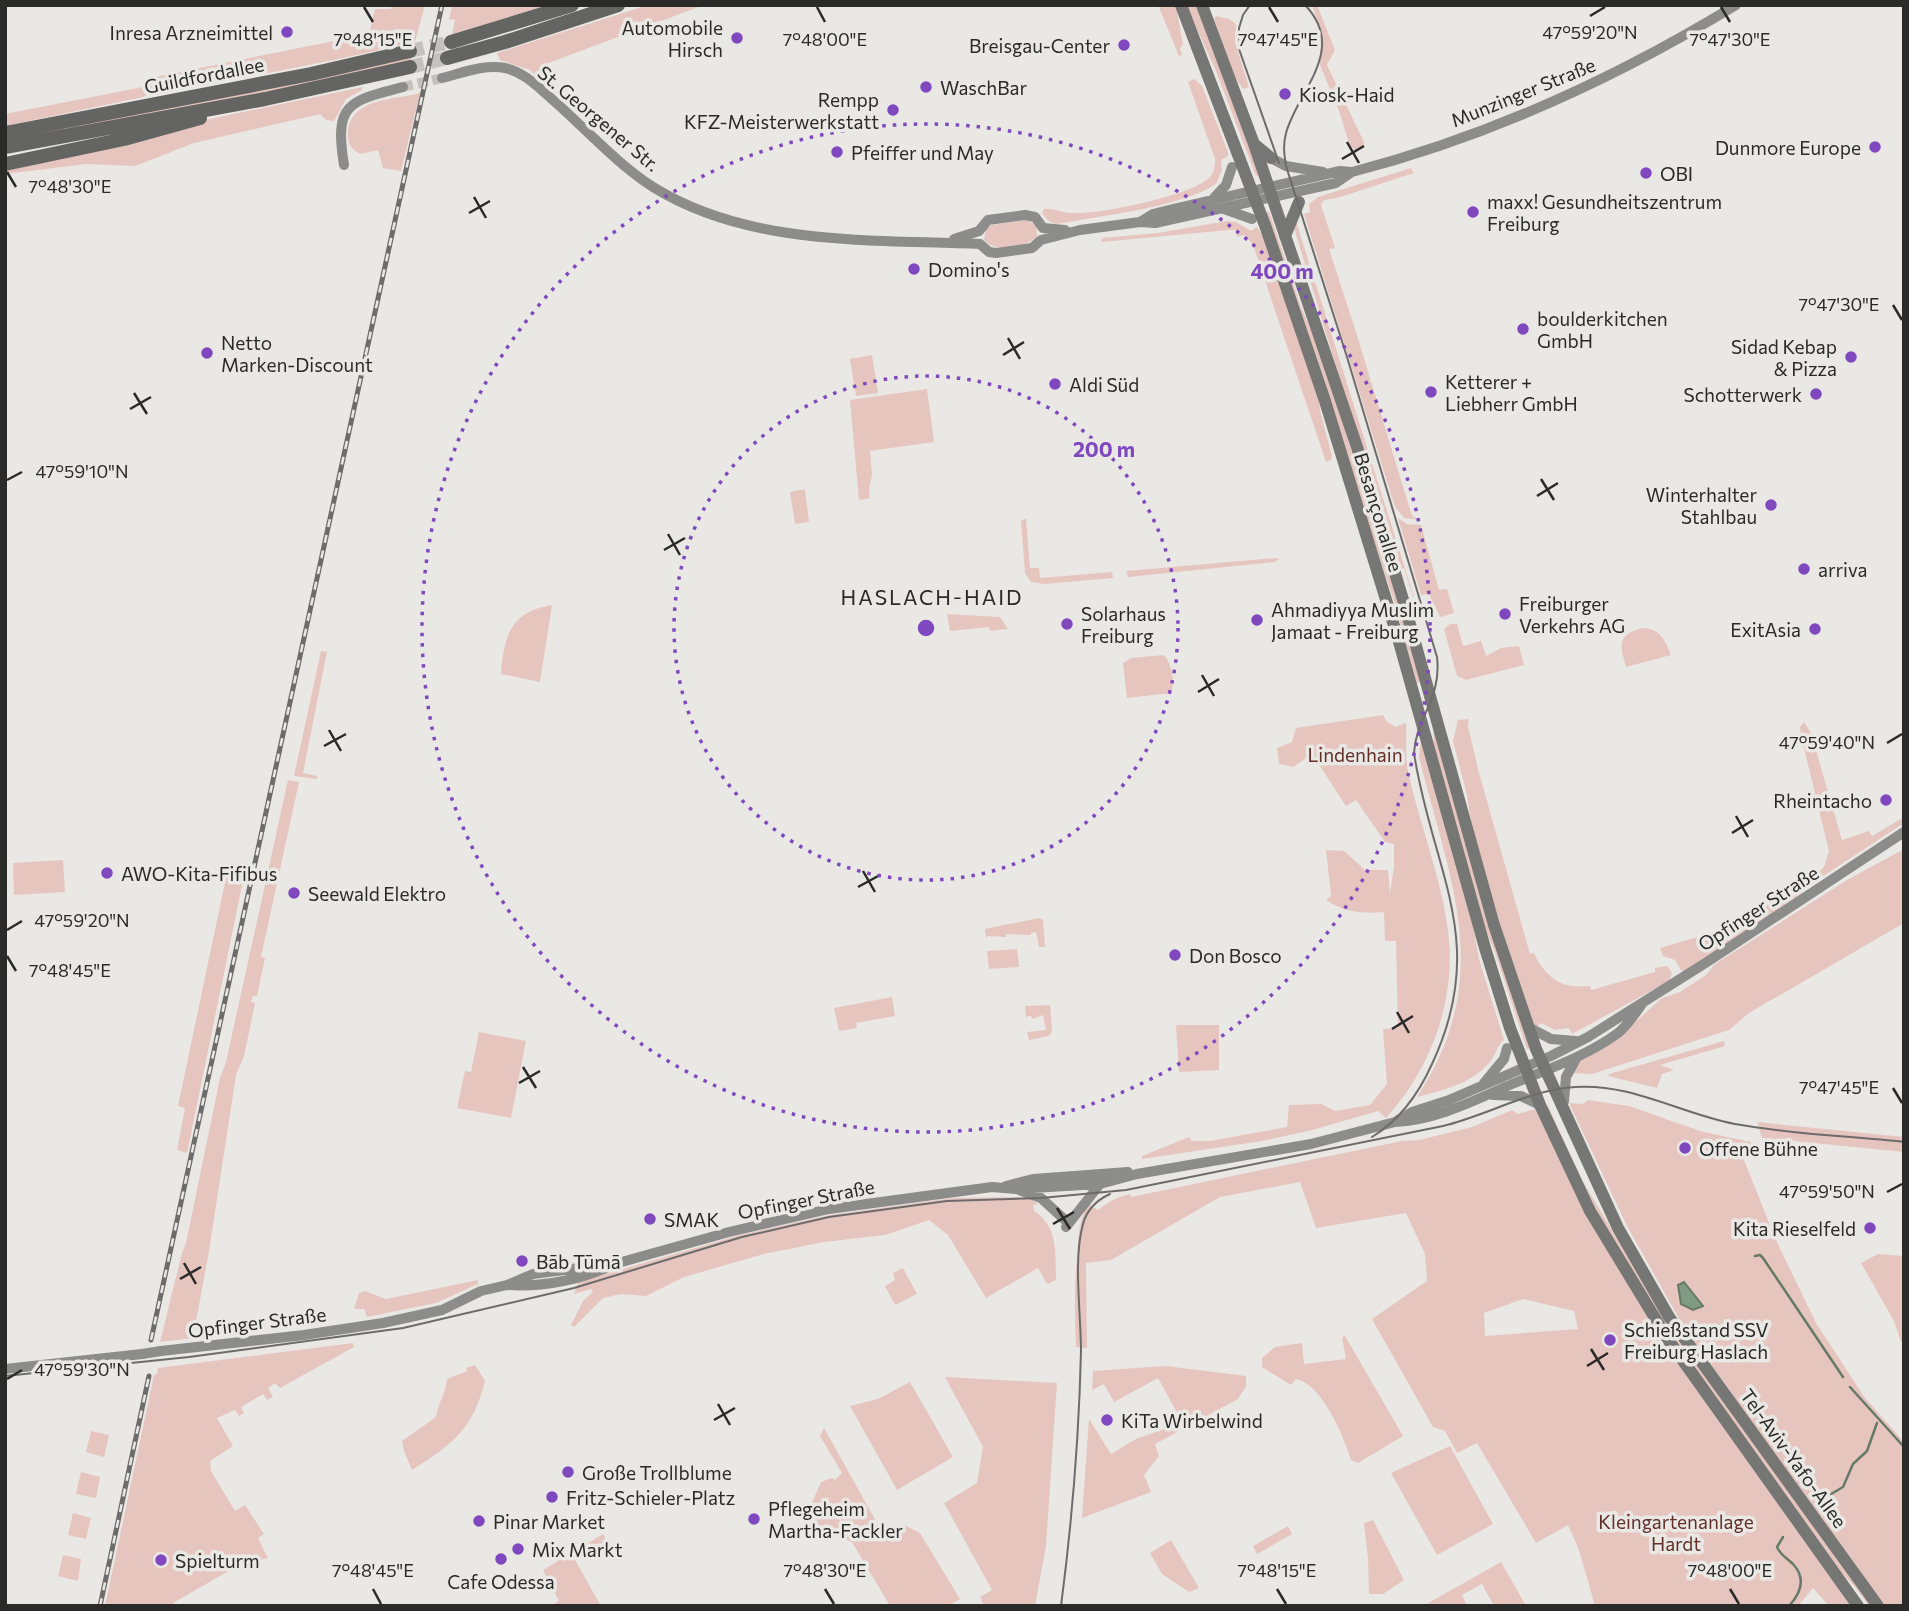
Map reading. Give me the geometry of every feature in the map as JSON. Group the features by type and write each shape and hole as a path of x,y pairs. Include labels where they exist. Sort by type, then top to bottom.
{"highway":[{"path":"450,42 572,5"},
{"path":"447,58 618,5"},
{"name":"Guildfordallee","path":"5,133 299,76 410,51"},
{"name":"Guildfordallee","path":"5,147 356,81 410,67"},
{"path":"5,164 154,132 237,104"}],"main road":[{"name":"Besançonallee","path":"1181,5 1266,228 1325,401 1371,548 1478,926 1510,1028 1527,1072"},
{"name":"Besançonallee","path":"1202,5 1254,144 1357,447 1404,603 1494,925 1544,1066"},
{"path":"1254,144 1271,158"},
{"path":"1232,167 1235,145"},
{"path":"1285,236 1301,196"},
{"path":"1252,219 1266,228"},
{"path":"1507,1048 1510,1028"},
{"name":"Tel-Aviv-Yafo-Allee","path":"1544,1066 1623,1239 1680,1334 1878,1606"},
{"name":"Tel-Aviv-Yafo-Allee","path":"1527,1072 1590,1210 1669,1341 1858,1606"},
{"path":"1564,1101 1569,1121"}],"street":[{"name":"Munzinger Straße","path":"1270,192 1301,196 1336,183 1352,172 1436,146 1553,103 1631,65 1736,5"},
{"name":"St. Georgener Str.","path":"442,78 481,68 515,71 532,82 614,156 652,186 671,197 749,225 827,238 980,244 989,252 996,253 1032,248 1041,240 1080,230 1140,222 1154,223 1222,208 1254,196"},
{"path":"344,165 340,126 349,107 366,97 403,87"},
{"path":"1271,158 1286,166 1330,173"},
{"path":"1212,200 1226,185 1232,167"},
{"name":"Munzinger Straße","path":"1254,196 1330,173 1352,172"},
{"name":"St. Georgener Str.","path":"1140,222 1153,214 1212,200 1254,196"},
{"path":"1222,208 1252,219"},
{"name":"St. Georgener Str.","path":"938,243 971,235 979,231 988,220 1025,215 1035,217 1043,228 1080,230"},
{"path":"1041,240 1043,228"},
{"path":"979,231 980,244"},
{"name":"Opfinger Straße","path":"1544,1066 1900,836"},
{"name":"Opfinger Straße","path":"507,1284 532,1287 590,1275 618,1263 729,1232 829,1209 1003,1187 1016,1189 1100,1184 1137,1174 1297,1147 1395,1122 1412,1121 1434,1115 1527,1072 1577,1057 1618,1033 1642,1004"},
{"path":"1528,1027 1551,1039 1579,1042"},
{"path":"1507,1048 1504,1059 1484,1091 1521,1096 1540,1105"},
{"path":"1564,1101 1566,1077 1577,1057"},
{"name":"Opfinger Straße","path":"1003,1187 1017,1181 1067,1175 1124,1172 1137,1174"},
{"path":"1016,1189 1041,1198 1065,1224 1100,1184"},
{"path":"586,1258 601,1265"},
{"name":"Opfinger Straße","path":"5,1369 304,1335 393,1321 442,1310 481,1291 533,1274 618,1263"}],"green space":[{"path":"391,5 425,5 415,42 236,79 166,90 5,126 5,114 148,86 145,79 369,34 375,9 391,9"},
{"path":"452,5 549,5 452,34 455,19 449,20"},
{"path":"648,5 704,5 546,64 536,77 530,70 500,60 497,53"},
{"path":"1158,5 1176,5 1183,45 1180,48 1182,55 1179,56"},
{"path":"1186,5 1199,9 1261,175 1256,176 1216,71"},
{"path":"1312,5 1317,5 1335,50 1327,65 1364,142 1364,148 1355,150 1350,146 1320,65 1321,31"},
{"path":"1216,16 1236,24 1235,42 1249,87 1243,89 1233,74 1214,19"},
{"path":"412,56 411,60 336,78 5,143 5,138"},
{"path":"1194,79 1202,86 1228,152 1228,156 1221,160 1222,170 1216,184 1183,199 1140,210 1057,224 1047,219 1042,213 1044,209 1084,213 1121,208 1182,192 1208,179 1213,172 1215,159 1188,82"},
{"path":"363,87 346,99 334,121 326,120 320,114 194,143 135,166 86,164 5,174 5,168 205,120"},
{"path":"420,93 401,171 383,168 378,150 360,154 352,147 348,131 351,120 358,112 377,102"},
{"path":"1411,168 1414,173 1324,200 1321,205 1335,248 1329,249 1412,516 1420,520 1404,518 1395,507 1304,214 1310,212 1309,204 1318,197"},
{"path":"1269,211 1301,307 1322,355 1422,681 1417,683 1395,604 1265,213"},
{"path":"1295,218 1414,597 1404,568 1402,569 1389,541 1294,228"},
{"path":"1027,220 1036,225 1037,236 1033,240 1019,246 1003,247 984,240 986,229 992,225"},
{"path":"1227,221 1236,222 1251,231 1257,227 1264,238 1318,395 1331,460 1326,462 1253,245 1245,235 1237,237 1236,230 1229,230 1101,242 1102,238 1158,233"},
{"path":"872,355 878,393 856,396 850,359"},
{"path":"927,389 934,442 870,451 870,498 859,500 850,400"},
{"path":"805,489 809,522 795,524 790,492"},
{"path":"1398,518 1407,524 1421,525 1439,590 1447,589 1454,613 1440,617 1429,594 1421,595"},
{"path":"1026,519 1030,568 1039,568 1040,578 1112,572 1113,578 1044,584 1031,582 1025,573 1021,520"},
{"path":"1279,559 1275,562 1128,577 1126,571"},
{"path":"552,605 540,682 501,674 504,648 512,628 527,613"},
{"path":"947,614 1000,617 1008,629 990,631 989,627 950,631"},
{"path":"1450,624 1457,624 1463,646 1481,641 1486,656 1501,648 1519,646 1524,665 1466,680 1457,676 1444,629"},
{"path":"1642,628 1658,633 1671,655 1626,667 1622,642 1628,634"},
{"path":"321,651 327,652 303,773 317,776 317,779 294,776"},
{"path":"1164,655 1172,673 1171,693 1127,698 1123,663 1131,658"},
{"name":"Lindenhain","path":"1383,715 1387,722 1396,727 1406,723 1407,766 1440,889 1448,931 1450,957 1444,1007 1428,1055 1416,1078 1386,1118 1378,1111 1262,1141 1142,1159 1142,1156 1189,1137 1192,1141 1210,1141 1287,1127 1289,1105 1321,1104 1335,1111 1370,1105 1387,1084 1383,1029 1398,1028 1396,941 1385,941 1384,912 1354,911 1326,900 1331,896 1326,850 1344,851 1365,870 1388,870 1390,894 1394,844 1385,842 1356,800 1346,806 1312,754 1293,767 1279,764 1277,748 1292,742 1296,728"},
{"path":"1469,719 1468,726 1478,769 1530,954 1534,953 1551,977 1561,983 1569,986 1590,986 1591,990 1655,972 1655,968 1667,966 1672,973 1669,981 1572,1034 1569,1028 1555,1030 1541,1023 1536,1028 1531,1023 1515,975 1472,827 1453,741 1458,720"},
{"path":"1804,722 1811,733 1842,840 1869,831 1872,836 1904,817 1904,823 1802,890 1801,898 1685,971 1681,970 1675,960 1663,956 1660,948 1718,931 1810,879 1824,867 1829,851 1801,736 1800,727"},
{"path":"1433,726 1492,935 1530,1048 1527,1049 1480,916 1434,747"},
{"path":"1421,738 1473,926 1479,959 1504,1040 1491,1060 1474,1076 1437,1092 1417,1097 1441,1053 1455,1011 1461,970 1453,888 1419,757"},
{"path":"288,780 299,782 261,957 265,958 257,996 253,996 251,1002 255,1003 244,1056 236,1075 193,1338 160,1342 186,1243 220,1078 226,1062"},
{"path":"1904,849 1904,923 1749,1013 1729,1030 1592,1074 1571,1073 1584,1057 1621,1035 1662,998 1680,992 1706,975 1715,964 1847,880"},
{"path":"63,860 65,892 14,895 13,863"},
{"path":"228,868 245,871 187,1153 177,1150 185,1108 178,1106"},
{"path":"1039,918 1043,920 1045,947 1039,947 1036,932 1031,935 1006,934 1006,937 986,938 985,929"},
{"path":"1017,949 1019,967 989,969 987,951"},
{"path":"892,997 895,1016 856,1023 857,1028 839,1031 834,1008"},
{"path":"1050,1005 1052,1031 1049,1036 1029,1040 1027,1032 1046,1030 1043,1015 1032,1019 1031,1016 1026,1017 1025,1006"},
{"path":"1176,1025 1219,1025 1219,1070 1179,1072"},
{"path":"479,1032 526,1041 511,1118 457,1108 465,1071 471,1072"},
{"path":"1724,1041 1725,1046 1660,1065 1674,1070 1662,1074 1657,1088 1608,1076 1609,1074"},
{"path":"1588,1100 1629,1106 1700,1131 1751,1142 1753,1150 1742,1155 1776,1240 1816,1323 1865,1398 1904,1442 1904,1606 1883,1606 1682,1324 1626,1224 1569,1103 1583,1104"},
{"path":"1546,1106 1583,1182 1618,1240 1873,1606 1869,1606 1837,1568 1685,1356 1604,1226"},
{"name":"Kleingartenanlage Hardt","path":"1535,1109 1583,1204 1854,1606 1829,1606 1813,1588 1798,1606 1595,1606 1579,1550 1568,1525 1536,1543 1477,1443 1457,1453 1445,1431 1433,1427 1372,1319 1427,1281 1425,1254 1406,1213 1316,1228 1300,1182 1220,1197 1111,1260 1086,1263 1087,1348 1076,1347 1075,1288 1078,1244 1081,1220 1088,1204 1098,1210 1121,1196 1130,1194 1131,1197 1402,1141 1419,1140 1472,1127 1512,1110 1518,1114","holes":["1523,1299 1574,1311 1578,1329 1485,1336 1484,1313"]},
{"path":"1757,1122 1904,1137 1904,1152 1762,1138"},
{"path":"1027,1197 1038,1204 1033,1205 1034,1211 1048,1225 1054,1241 1056,1280 1047,1284 1038,1268 986,1298 948,1235 929,1220 885,1235 824,1242 764,1254 684,1277 646,1296 621,1294 603,1298 574,1327 571,1325 583,1301 593,1292 591,1289 574,1294 578,1282 740,1235 830,1215 953,1198"},
{"path":"1878,1254 1904,1256 1904,1341 1901,1342 1894,1321 1861,1263"},
{"path":"903,1268 917,1294 895,1305 885,1286 895,1280 893,1273"},
{"path":"478,1280 478,1284 436,1303 367,1317 364,1309 354,1309 359,1293 365,1291 386,1299"},
{"path":"1345,1336 1403,1436 1358,1463 1351,1460 1331,1413 1315,1391 1296,1379 1291,1385 1262,1367 1262,1358 1275,1347 1302,1343 1304,1364 1346,1359 1342,1337"},
{"path":"353,1343 354,1347 280,1388 275,1383 268,1388 273,1397 267,1400 263,1394 241,1407 244,1413 239,1416 235,1410 217,1418 233,1446 210,1461 211,1471 235,1511 245,1505 264,1534 258,1538 268,1558 239,1565 173,1603 174,1606 105,1606 154,1375 157,1374 158,1368"},
{"path":"475,1365 485,1381 480,1398 467,1423 450,1443 412,1470 402,1441 436,1417 447,1379"},
{"path":"1165,1366 1246,1376 1246,1386 1238,1399 1155,1444 1159,1456 1144,1475 1151,1492 1082,1518 1089,1419 1111,1454 1136,1439 1164,1429 1180,1418 1158,1378 1114,1402 1104,1384 1092,1390 1093,1371"},
{"path":"945,1377 1057,1383 1046,1546 1035,1606 984,1606 980,1597 992,1590 944,1503 977,1483 983,1447"},
{"path":"910,1382 953,1457 897,1490 850,1406 878,1399"},
{"path":"824,1428 882,1532 904,1525 920,1533 960,1599 948,1606 890,1606 852,1542 819,1530 811,1505 821,1482 832,1478 835,1480 842,1473 820,1436"},
{"path":"91,1431 109,1435 104,1457 86,1452"},
{"path":"1450,1446 1493,1524 1437,1555 1391,1473"},
{"path":"81,1472 100,1477 96,1498 76,1494"},
{"path":"73,1513 91,1518 86,1539 68,1535"},
{"path":"1373,1520 1404,1580 1383,1594 1369,1594 1364,1523"},
{"path":"1288,1526 1292,1534 1257,1554 1253,1546"},
{"path":"603,1534 607,1541 575,1560 601,1606 551,1606 559,1601 543,1570"},
{"path":"1171,1540 1199,1588 1189,1592 1162,1574 1150,1553"},
{"path":"63,1555 81,1559 78,1581 58,1576"},
{"path":"1501,1562 1526,1606 1494,1606 1482,1584 1462,1595 1467,1606 1423,1606"}],"shaded area":[{"path":"1684,1282 1703,1306 1693,1310 1681,1304 1678,1285"}],"waterway":[{"path":"1755,1256 1760,1255 1763,1258 1843,1377"},
{"path":"1850,1387 1904,1447"},
{"path":"1826,1497 1843,1487 1853,1464 1867,1451 1877,1423"},
{"path":"1783,1537 1777,1547 1797,1569 1801,1580 1797,1596 1789,1606"}],"tunnel":[{"path":"410,51 451,42"},
{"path":"410,67 447,58"},
{"path":"403,87 442,78"}],"tram line":[{"path":"1250,5 1239,28 1239,49 1279,163"},
{"path":"1305,5 1317,22 1322,38 1321,54 1286,133 1286,166 1347,357 1437,657 1436,685 1419,729 1414,753 1422,795 1452,907 1457,942 1456,980 1449,1020 1432,1064 1408,1105 1372,1137"},
{"path":"5,1376 189,1357 403,1328 574,1288 742,1237 829,1217 947,1201 1041,1198 1126,1190 1443,1126 1558,1089 1596,1087 1616,1090 1735,1124 1798,1133 1904,1142"},
{"path":"1061,1606 1079,1415 1081,1351 1078,1254 1085,1219 1090,1209 1110,1194"}],"railway":[{"path":"151,1340 442,5"},
{"path":"100,1606 149,1376"}],"place":[{"name":"Inresa Arzneimittel","path":"287,32"},
{"name":"Automobile Hirsch","path":"737,38"},
{"name":"Breisgau-Center","path":"1124,45"},
{"name":"WaschBar","path":"926,87"},
{"name":"Kiosk-Haid","path":"1285,94"},
{"name":"Rempp KFZ-Meisterwerkstatt","path":"893,110"},
{"name":"Dunmore Europe","path":"1875,147"},
{"name":"Pfeiffer und May","path":"837,152"},
{"name":"OBI","path":"1646,173"},
{"name":"maxx! Gesundheitszentrum Freiburg","path":"1473,212"},
{"name":"Domino's","path":"914,269"},
{"name":"boulderkitchen GmbH","path":"1523,329"},
{"name":"Netto Marken-Discount","path":"207,353"},
{"name":"Sidad Kebap & Pizza","path":"1851,357"},
{"name":"Aldi Süd","path":"1055,384"},
{"name":"Ketterer + Liebherr GmbH","path":"1431,392"},
{"name":"Schotterwerk","path":"1816,394"},
{"name":"Winterhalter Stahlbau","path":"1771,505"},
{"name":"arriva","path":"1804,569"},
{"name":"Freiburger Verkehrs AG","path":"1505,614"},
{"name":"Ahmadiyya Muslim Jamaat - Freiburg","path":"1257,620"},
{"name":"Solarhaus Freiburg","path":"1067,624"},
{"name":"ExitAsia","path":"1815,629"},
{"name":"Rheintacho","path":"1886,800"},
{"name":"AWO-Kita-Fifibus","path":"107,873"},
{"name":"Seewald Elektro","path":"294,893"},
{"name":"Don Bosco","path":"1175,955"},
{"name":"Offene Bühne","path":"1685,1148"},
{"name":"SMAK","path":"650,1219"},
{"name":"Kita Rieselfeld","path":"1870,1228"},
{"name":"Bāb Tūmā","path":"522,1261"},
{"name":"Schießstand SSV Freiburg Haslach","path":"1610,1340"},
{"name":"KiTa Wirbelwind","path":"1107,1420"},
{"name":"Große Trollblume","path":"568,1472"},
{"name":"Fritz-Schieler-Platz","path":"552,1497"},
{"name":"Pflegeheim Martha-Fackler","path":"754,1519"},
{"name":"Pinar Market","path":"479,1521"},
{"name":"Mix Markt","path":"518,1549"},
{"name":"Cafe Odessa","path":"501,1559"},
{"name":"Spielturm","path":"161,1560"}],"district":[{"name":"HASLACH-HAID","path":"932,596"}]}
